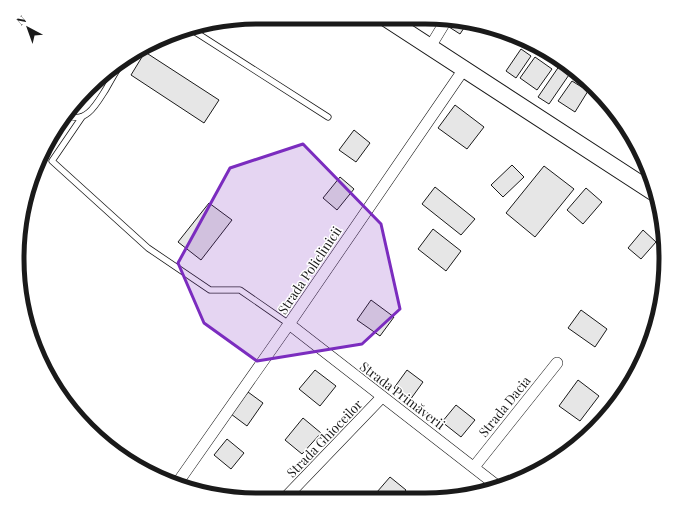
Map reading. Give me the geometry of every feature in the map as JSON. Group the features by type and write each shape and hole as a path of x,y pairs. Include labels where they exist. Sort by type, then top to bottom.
{"main road":[{"path":"395,24 648,188"}],"street":[{"path":"430,47 443,25"},
{"name":"Strada Policlinicii","path":"180,480 289,324 464,69"},
{"name":"Strada Primăverii","path":"289,324 493,483"},
{"name":"Strada Dacia","path":"474,467 557,363"},
{"name":"Strada Ghioceilor","path":"290,493 382,397"}],"lane":[{"path":"197,32 328,117"},
{"path":"72,116 82,116 89,113 116,72"},
{"path":"82,116 52,161 148,248 210,290 240,290 289,324"}],"highlighted area":[{"path":"303,144 381,224 400,309 362,344 257,361 204,323 178,263 230,168"}],"building":[{"path":"450,26 464,28 460,34 449,27"},
{"path":"521,49 531,56 516,78 506,71"},
{"path":"146,53 219,100 204,123 131,75"},
{"path":"535,57 552,69 537,90 520,78"},
{"path":"559,67 570,74 549,104 538,97"},
{"path":"572,81 588,91 575,112 558,101"},
{"path":"455,105 484,127 467,149 438,128"},
{"path":"354,130 370,143 356,162 339,150"},
{"path":"512,165 524,177 503,197 491,185"},
{"path":"544,166 574,189 535,237 506,213"},
{"path":"340,177 354,189 337,210 323,198"},
{"path":"435,187 475,219 461,235 422,204"},
{"path":"586,188 602,202 583,224 567,210"},
{"path":"209,203 232,220 201,260 178,242"},
{"path":"433,229 461,251 446,271 418,249"},
{"path":"643,230 656,242 641,259 628,248"},
{"path":"371,300 394,317 380,336 357,320"},
{"path":"581,310 607,329 595,347 568,328"},
{"path":"315,370 336,386 320,406 299,389"},
{"path":"407,370 423,382 410,400 394,388"},
{"path":"578,380 599,396 580,421 559,406"},
{"path":"248,392 263,403 247,426 231,414"},
{"path":"456,405 475,420 461,437 442,422"},
{"path":"303,418 321,433 302,454 285,440"},
{"path":"227,439 244,453 231,469 214,455"},
{"path":"390,477 406,490 403,493 377,492"}]}
